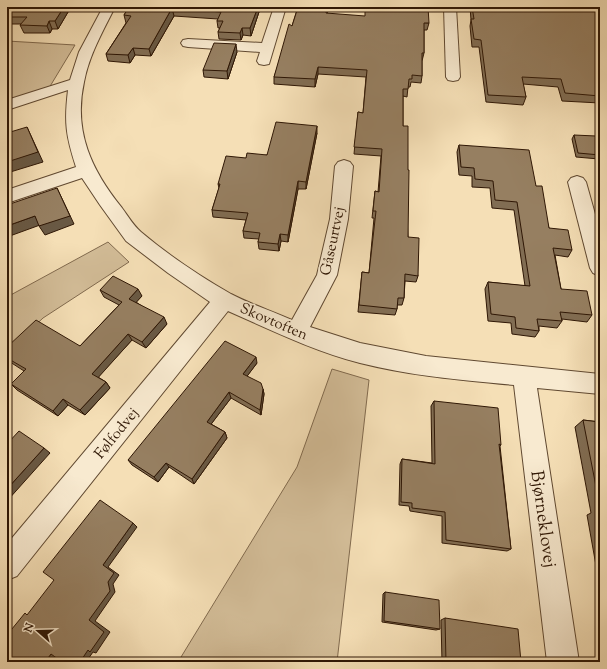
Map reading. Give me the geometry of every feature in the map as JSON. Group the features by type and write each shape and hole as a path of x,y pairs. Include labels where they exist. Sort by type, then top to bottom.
{"street":[{"name":"Skovtoften","path":"109,7 86,52 76,84 73,116 76,141 86,170 133,236 175,268 224,300 297,332 360,353 426,366 600,384"},
{"path":"264,62 280,7"},
{"path":"450,7 453,77"},
{"path":"188,43 268,48"},
{"path":"7,105 76,84"},
{"name":"Gåseurtvej","path":"297,332 327,275 339,219 344,166"},
{"path":"7,198 86,170"},
{"path":"577,182 600,268"},
{"name":"Følfodvej","path":"7,566 224,300"},
{"name":"Bjørneklovej","path":"524,375 563,662"}],"shaded area":[{"path":"7,41 75,45 49,88 7,101"},
{"path":"108,242 129,262 43,318 7,352 7,297"},
{"path":"332,369 369,380 337,662 178,662 297,467"}],"building":[{"path":"7,7 64,7 55,21 49,21 47,26 20,25 27,17 7,17"},
{"path":"129,7 258,7 250,28 242,28 240,33 218,32 223,21 217,21 221,12 172,8 149,49 133,48 128,55 106,54 131,16 124,15"},
{"path":"298,7 327,7 326,13 365,16 365,7 428,7 429,23 424,23 422,76 412,75 412,79 409,79 408,89 403,89 403,126 408,126 408,237 419,238 418,276 405,274 404,298 398,298 397,309 359,305 362,272 369,273 376,211 373,211 375,191 379,192 382,149 354,147 358,112 363,113 367,70 318,67 315,79 274,77 289,24 292,26"},
{"path":"472,7 600,7 600,96 565,93 561,79 522,77 526,97 488,95 481,40 474,39 471,19 474,19"},
{"path":"214,43 236,44 227,71 203,70"},
{"path":"276,122 317,126 306,182 298,181 288,235 280,234 278,244 258,242 260,233 243,231 248,213 212,210 220,184 218,184 226,156 246,158 247,153 267,155"},
{"path":"27,127 38,152 7,162 7,133"},
{"path":"574,135 596,136 600,155 578,153"},
{"path":"459,145 529,150 536,186 542,186 549,228 568,230 572,250 553,248 561,289 587,291 592,315 560,312 562,321 537,319 539,331 516,328 515,317 491,314 488,282 530,286 517,202 495,200 493,181 475,179 474,168 461,167"},
{"path":"57,188 70,216 39,226 35,216 7,226 7,205"},
{"path":"113,276 138,289 129,299 164,317 142,342 128,334 92,374 106,382 80,410 63,399 53,411 11,384 26,369 7,358 7,347 36,320 80,346 122,302 100,290"},
{"path":"225,341 256,357 243,374 261,383 263,389 260,410 229,392 207,422 225,432 192,479 166,463 154,477 128,460"},
{"path":"434,401 498,408 501,445 499,444 511,549 446,540 445,512 412,508 412,503 401,502 402,459 435,464"},
{"path":"583,420 600,422 600,507"},
{"path":"19,431 44,448 7,489 7,444"},
{"path":"100,500 133,523 103,565 114,573 108,582 110,591 89,620 104,632 90,652 88,650 80,662 62,662 51,654 45,662 7,662 7,635 25,613 27,615 54,580 43,572"},
{"path":"596,510 600,510 600,530"},
{"path":"385,592 439,600 440,629 384,621"},
{"path":"445,618 518,629 521,662 446,662"}]}
